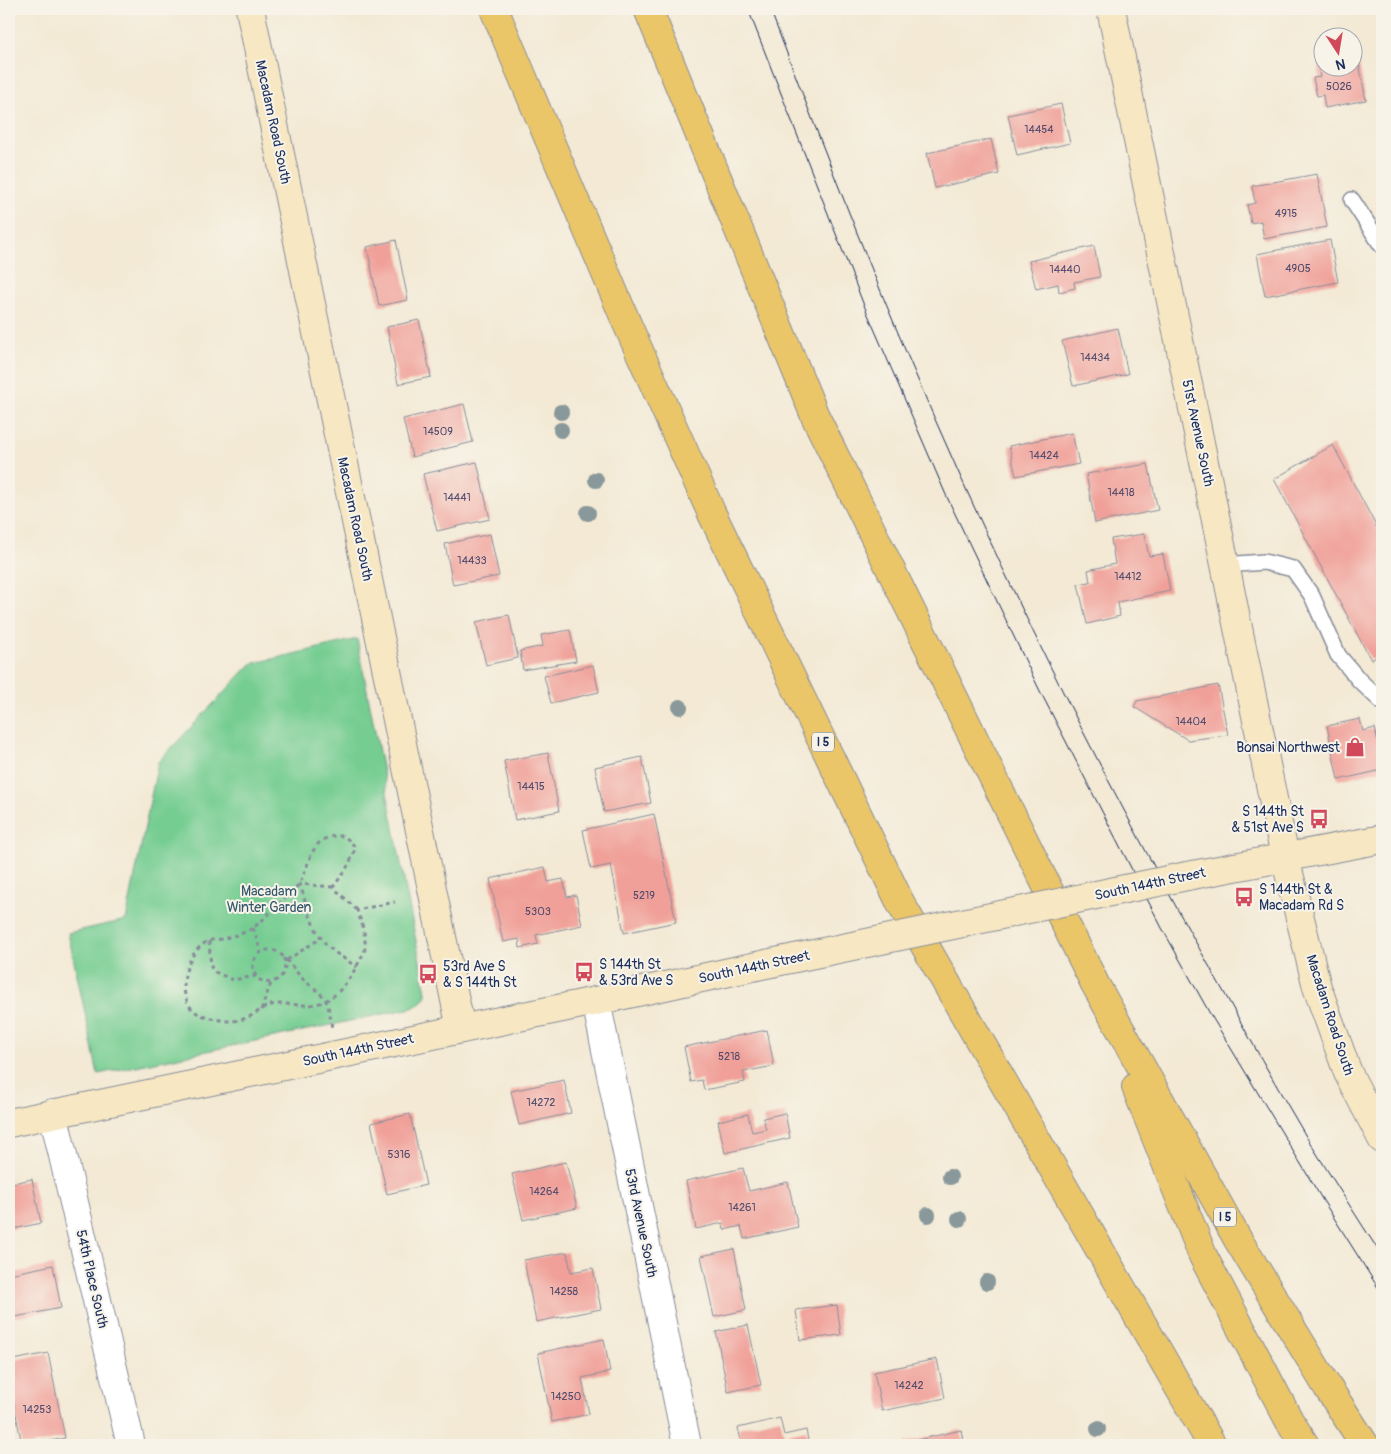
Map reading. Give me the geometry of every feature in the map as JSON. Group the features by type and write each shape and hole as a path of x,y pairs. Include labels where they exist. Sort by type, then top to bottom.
{"highway":[{"name":"I 5","path":"494,9 628,326 712,514 900,904 1212,1445"},
{"name":"I 5","path":"648,9 815,416 1095,984 1237,1238 1365,1445"},
{"path":"655,9 674,74"},
{"name":"I 5","path":"1095,984 1203,1256 1289,1420 1305,1445"}],"street":[{"name":"Macadam Road South","path":"250,9 461,1028"},
{"name":"51st Avenue South","path":"1111,9 1285,857"},
{"name":"South 144th Street","path":"9,1123 1187,876 1382,839"},
{"name":"Macadam Road South","path":"1285,857 1320,995 1348,1073 1382,1139"},
{"name":"53rd Avenue South","path":"596,1001 687,1445"},
{"name":"54th Place South","path":"53,1113 131,1445"}],"lane":[{"path":"1352,200 1382,246"},
{"path":"1225,565 1264,562 1293,569 1312,596 1338,655 1359,680 1382,702"}],"path":[{"path":"300,884 333,887 357,910 365,935 365,950 348,983 332,997 316,1004 269,1006 237,1022 227,1022 198,1014 191,1008 184,988 185,971 199,948 209,941 251,930 300,884 316,846 326,838 346,837 354,848 352,858 347,869 333,887"},
{"path":"300,884 318,934 330,948 357,967"},
{"path":"357,910 395,902"},
{"path":"253,928 261,952"},
{"path":"285,959 321,938"},
{"path":"209,941 211,967 215,972 233,980 256,976"},
{"path":"285,959 285,971 277,981 265,982 259,980 256,976 253,968 256,956 267,950 274,950 279,953 285,959 300,976 325,1000 333,1030"},
{"path":"261,1010 271,982"}],"green space":[{"name":"Macadam Winter Garden","path":"357,639 426,997 421,1003 412,1008 98,1074 68,933 126,920 158,762 251,664"}],"building":[{"path":"1313,78 1362,78 1366,100 1325,108 1323,95 1317,96"},
{"path":"1061,104 1070,143 1017,155 1008,115"},
{"path":"991,139 999,174 935,188 927,153"},
{"path":"1317,174 1327,227 1264,239 1261,221 1251,223 1247,205 1255,203 1252,186"},
{"path":"396,240 408,300 379,306 367,247"},
{"path":"1330,240 1338,282 1265,296 1257,254"},
{"path":"1094,246 1100,277 1074,282 1075,288 1059,292 1058,284 1036,289 1029,261"},
{"path":"419,320 431,377 398,384 387,327"},
{"path":"1118,328 1128,374 1073,386 1062,341"},
{"path":"464,404 473,442 412,457 403,419"},
{"path":"1072,433 1079,464 1016,476 1009,446"},
{"path":"1333,445 1382,537 1382,654 1371,660 1274,479"},
{"path":"477,462 490,519 437,531 423,474"},
{"path":"1148,464 1158,510 1095,523 1086,474"},
{"path":"490,534 499,576 453,585 445,544"},
{"path":"1144,534 1149,556 1163,554 1170,591 1118,602 1120,616 1087,624 1078,584 1090,582 1088,570 1115,564 1111,539"},
{"path":"509,615 518,658 486,665 476,622"},
{"path":"570,630 576,661 523,670 520,651 543,646 541,635"},
{"path":"593,665 599,692 551,703 544,676"},
{"path":"1218,685 1228,735 1188,740 1134,707 1137,701"},
{"name":"Bonsai Northwest","path":"1360,719 1363,731 1375,728 1382,770 1338,780 1327,726"},
{"path":"548,753 559,811 515,820 504,761"},
{"path":"642,757 651,803 604,812 595,767"},
{"path":"654,814 676,922 624,933 611,865 591,869 583,830"},
{"path":"545,867 548,882 563,879 567,897 576,895 582,925 536,935 538,944 520,948 519,939 503,942 490,879"},
{"path":"767,1030 774,1066 743,1072 745,1082 704,1090 702,1080 691,1082 684,1047"},
{"path":"564,1080 571,1113 519,1125 511,1091"},
{"path":"785,1113 790,1138 725,1153 718,1121 748,1114 752,1132 766,1129 763,1118"},
{"path":"410,1114 426,1185 387,1194 371,1123"},
{"path":"566,1162 577,1208 523,1220 512,1174"},
{"path":"743,1168 749,1191 788,1182 798,1227 744,1239 741,1226 724,1230 723,1223 696,1229 686,1181"},
{"path":"32,1179 41,1223 9,1230 9,1184"},
{"path":"734,1249 746,1310 714,1317 701,1256"},
{"path":"567,1252 571,1272 593,1268 601,1309 536,1322 524,1260"},
{"path":"53,1265 61,1308 10,1318 9,1274"},
{"path":"837,1305 841,1335 800,1340 796,1310"},
{"path":"748,1325 761,1385 728,1392 716,1332"},
{"path":"604,1339 610,1372 582,1378 589,1414 552,1422 538,1353"},
{"path":"48,1353 65,1438 22,1445 9,1379 9,1361"},
{"path":"937,1359 945,1398 882,1411 874,1372"},
{"path":"780,1418 784,1435 806,1430 809,1445 742,1445 738,1428"},
{"path":"961,1430 964,1445 904,1445 904,1443"}],"tram line":[{"path":"748,9 863,303 946,495 1039,689 1162,928 1209,1012 1382,1294"},
{"path":"770,9 837,183 907,355 1017,599 1081,728 1182,918 1307,1138 1382,1256"}],"place":[{"name":"Bonsai Northwest","path":"1355,747"},
{"name":"S 144th St & 51st Ave S","path":"1319,819"},
{"name":"S 144th St & Macadam Rd S","path":"1244,897"},
{"name":"S 144th St & 53rd Ave S","path":"584,972"},
{"name":"53rd Ave S & S 144th St","path":"428,974"}]}
